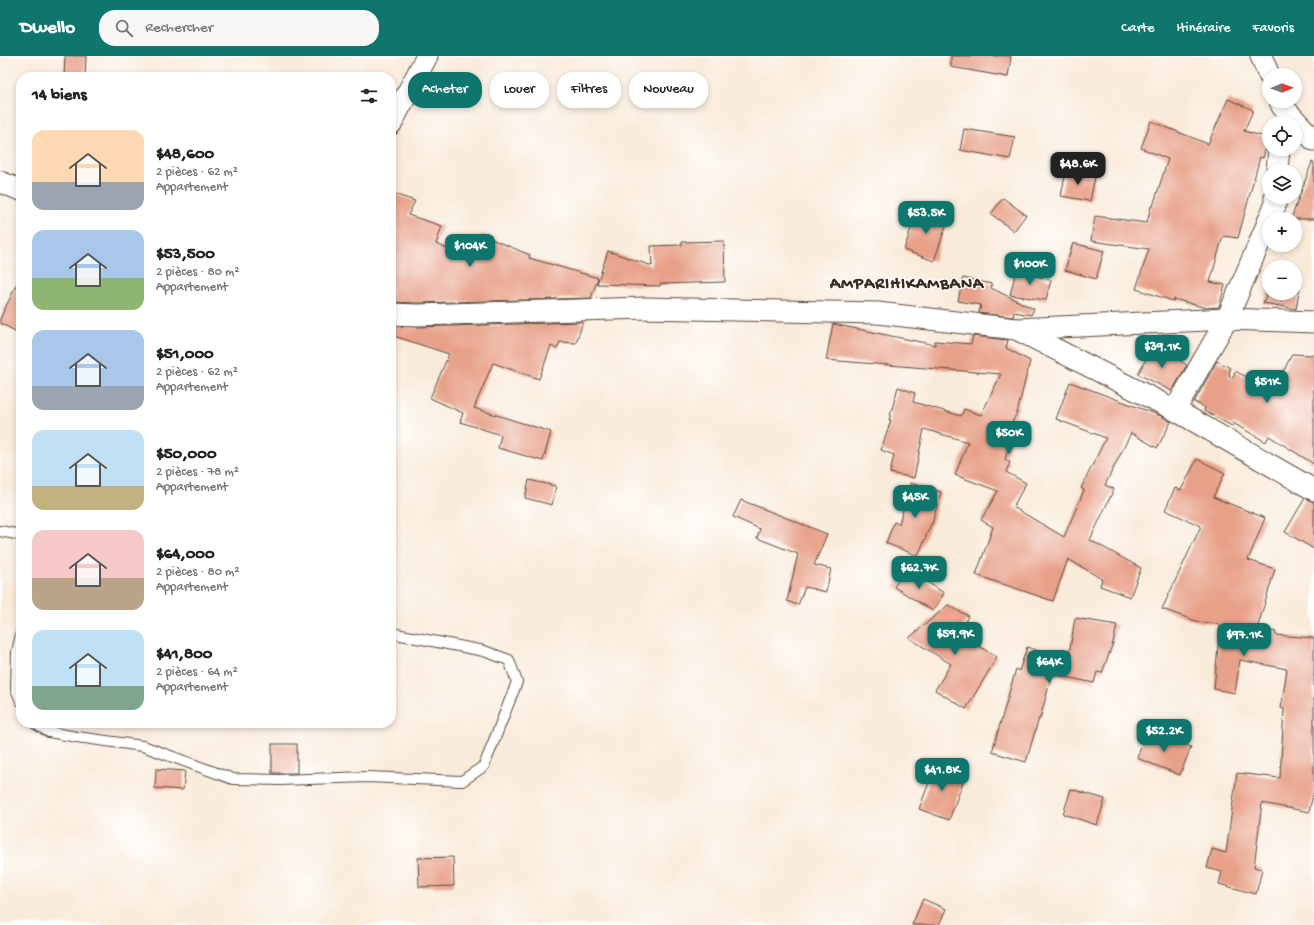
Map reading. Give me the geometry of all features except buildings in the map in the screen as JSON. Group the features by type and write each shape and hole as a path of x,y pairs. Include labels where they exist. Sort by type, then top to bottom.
{"street":[{"path":"396,115 427,56"},
{"path":"1261,56 1266,68"},
{"path":"1281,110 1314,140"},
{"path":"0,182 16,188"},
{"path":"1174,410 1227,319 1262,236"},
{"path":"396,314 417,315 645,308 878,313 1016,329 1227,319 1314,322"},
{"path":"1016,329 1174,410 1314,490"}],"lane":[{"path":"0,531 16,534"},
{"path":"42,728 49,732 143,746 233,779 279,780 368,777 462,781 484,766 517,682 509,660 484,651 396,634"}],"district":[{"name":"AMPARIHIKAMBANA","path":"907,285"}]}
